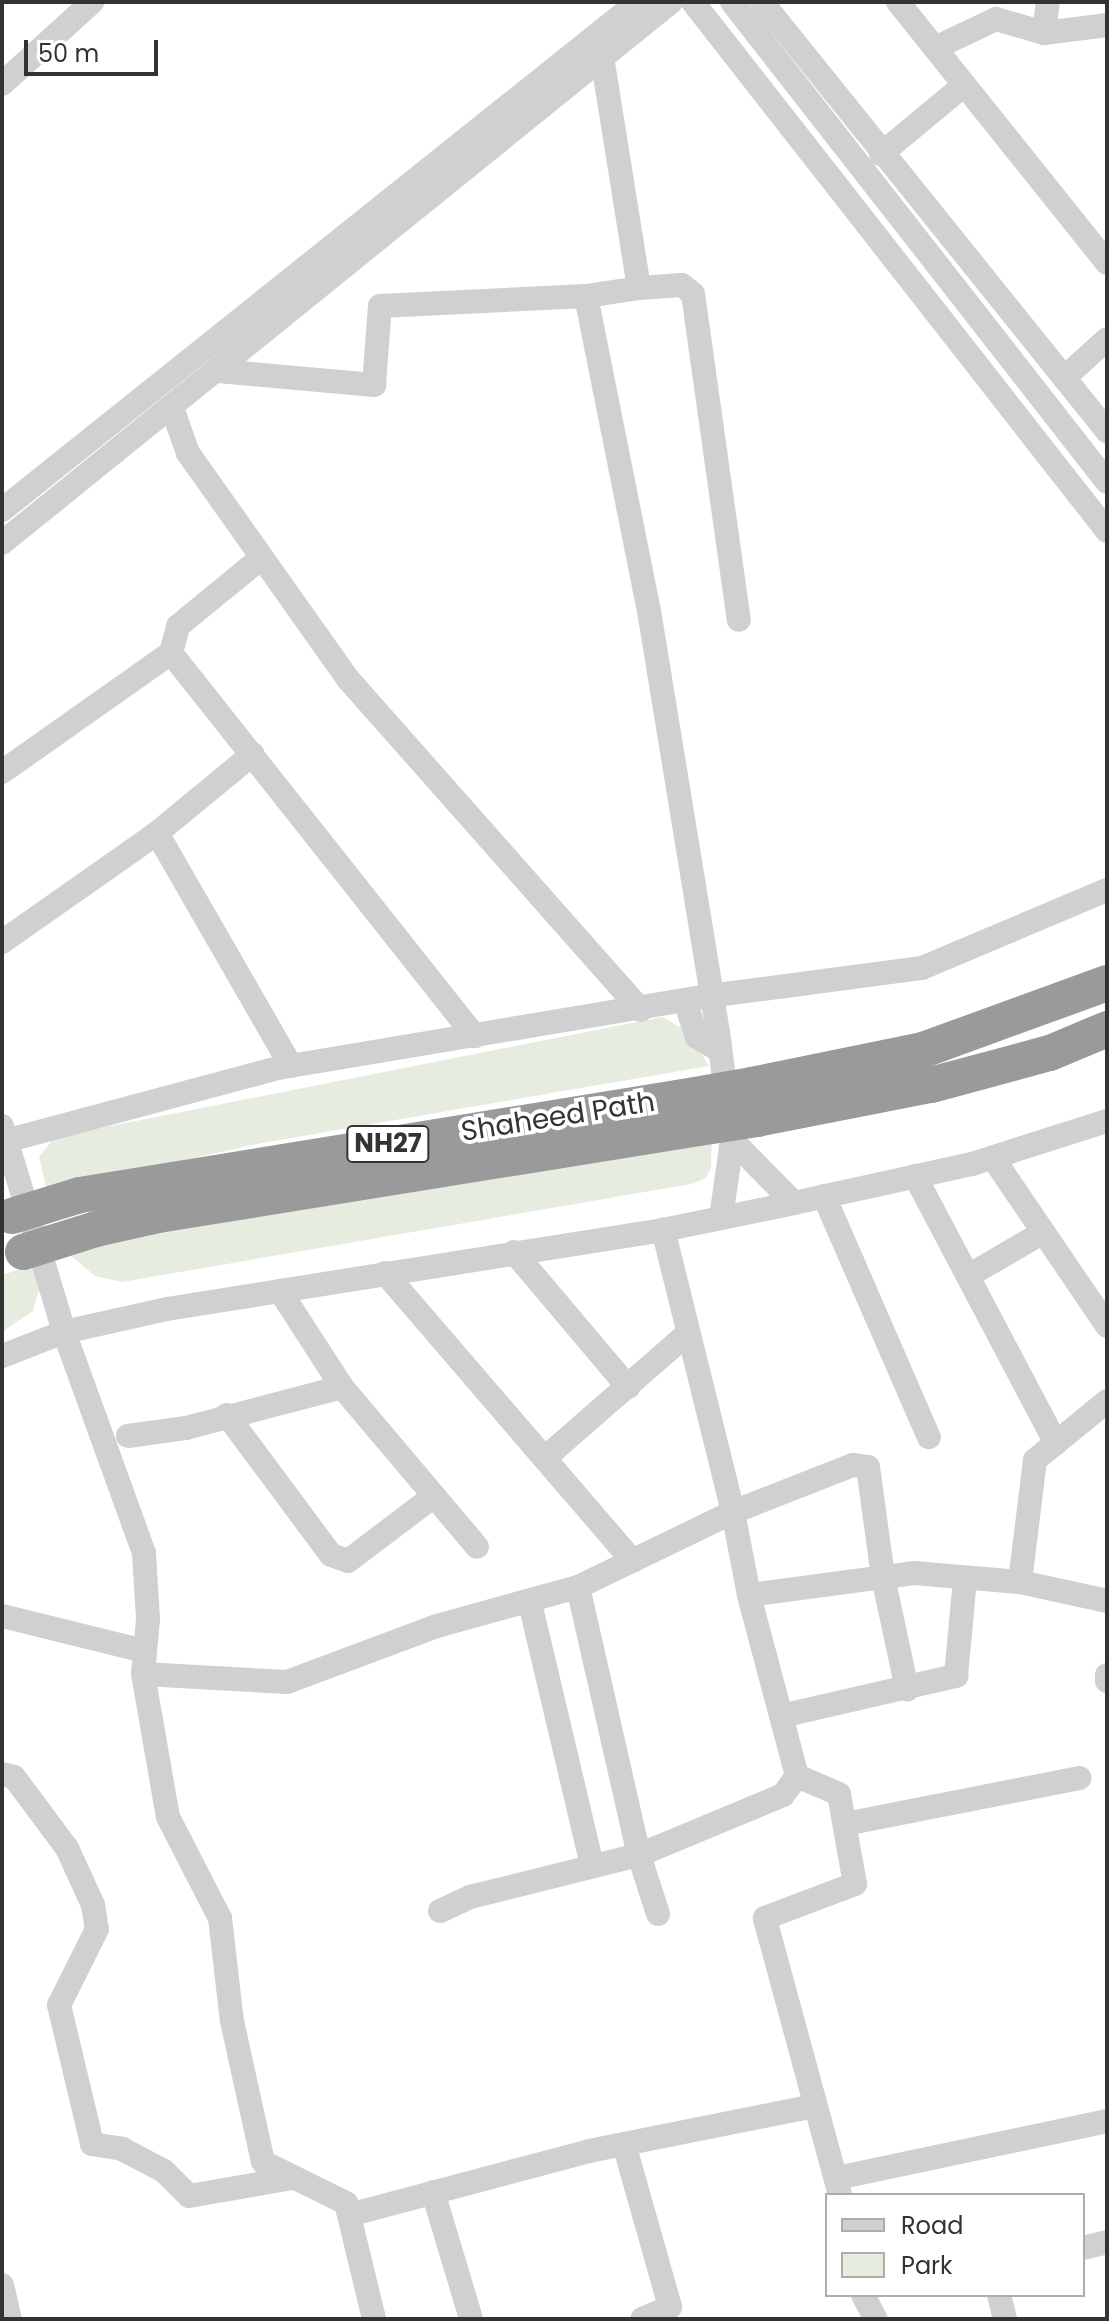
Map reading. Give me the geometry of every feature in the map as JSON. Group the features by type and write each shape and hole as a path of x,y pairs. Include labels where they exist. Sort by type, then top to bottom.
{"highway":[{"name":"Shaheed Path","path":"12,1256 96,1229 727,1114 923,1050 1107,983"},
{"name":"Shaheed Path","path":"7,1218 80,1195 727,1114 931,1085 1050,1053 1107,1029"}],"street":[{"path":"2,84 92,2"},
{"path":"693,2 1107,531"},
{"path":"732,2 1107,482"},
{"path":"762,2 881,154 1107,431"},
{"path":"898,2 1107,263"},
{"path":"1044,33 1048,2"},
{"path":"2,543 218,371 655,5"},
{"path":"935,48 994,11 1044,33 1107,25"},
{"path":"601,49 639,288"},
{"path":"2,510 601,49"},
{"path":"881,154 964,85"},
{"path":"218,371 374,385 380,306 586,296 682,285 693,294 739,620"},
{"path":"586,296 649,611 709,996 719,1041 727,1114 721,1218"},
{"path":"1064,378 1107,339"},
{"path":"172,408 188,453 232,509 260,559 348,679 641,1010"},
{"path":"2,772 171,653 178,626 260,559"},
{"path":"171,653 475,1036"},
{"path":"2,942 157,833 253,754"},
{"path":"157,833 291,1066"},
{"path":"374,2319 346,2203 263,2162 232,2021 220,1918 168,1817 144,1662 144,1553 64,1332 3,1136 291,1066 641,1010 680,1008 709,996 922,968 1107,890"},
{"path":"719,1041 742,991"},
{"path":"680,1008 697,1037 719,1041"},
{"path":"727,1114 794,1203"},
{"path":"2,1356 64,1332 385,1273 663,1230 915,1176 1103,1129"},
{"path":"993,1158 1107,1326"},
{"path":"915,1176 1056,1443"},
{"path":"824,1196 929,1437"},
{"path":"663,1230 733,1512 749,1595 797,1776"},
{"path":"968,1276 1042,1233"},
{"path":"514,1252 628,1387"},
{"path":"385,1273 633,1561"},
{"path":"280,1291 342,1387 477,1547"},
{"path":"546,1457 688,1333"},
{"path":"128,1436 186,1428 342,1387"},
{"path":"1020,1582 1035,1460 1107,1401"},
{"path":"227,1415 331,1555 348,1561 434,1496"},
{"path":"2,1616 144,1662 287,1682 437,1626 530,1603 578,1587 733,1512 853,1465 868,1467 883,1577 907,1689"},
{"path":"749,1595 914,1573 1020,1582 1107,1601"},
{"path":"781,1716 956,1676 961,1669 965,1579"},
{"path":"578,1587 639,1855 658,1914"},
{"path":"530,1603 592,1866"},
{"path":"2,1774 14,1777 67,1848 93,1905 97,1929 59,2005 92,2144 122,2149 164,2171 189,2196 292,2178"},
{"path":"440,1911 470,1897 639,1855 783,1795 797,1776"},
{"path":"797,1776 839,1794 855,1884 765,1918 838,2187 1107,2121"},
{"path":"845,1824 1080,1778"},
{"path":"349,2215 624,2144 814,2106"},
{"path":"624,2144 670,2307 642,2319"},
{"path":"433,2192 471,2319"},
{"path":"1085,2248 1107,2242"},
{"path":"2,2285 10,2319"},
{"path":"1000,2297 1005,2319"}],"green space":[{"path":"662,1017 687,1031 709,1066 262,1143 47,1190 39,1157 55,1137"},
{"path":"712,1133 711,1168 706,1178 691,1184 122,1282 95,1276 69,1254 116,1238"},
{"path":"36,1264 41,1282 33,1311 2,1332 2,1275"}]}
